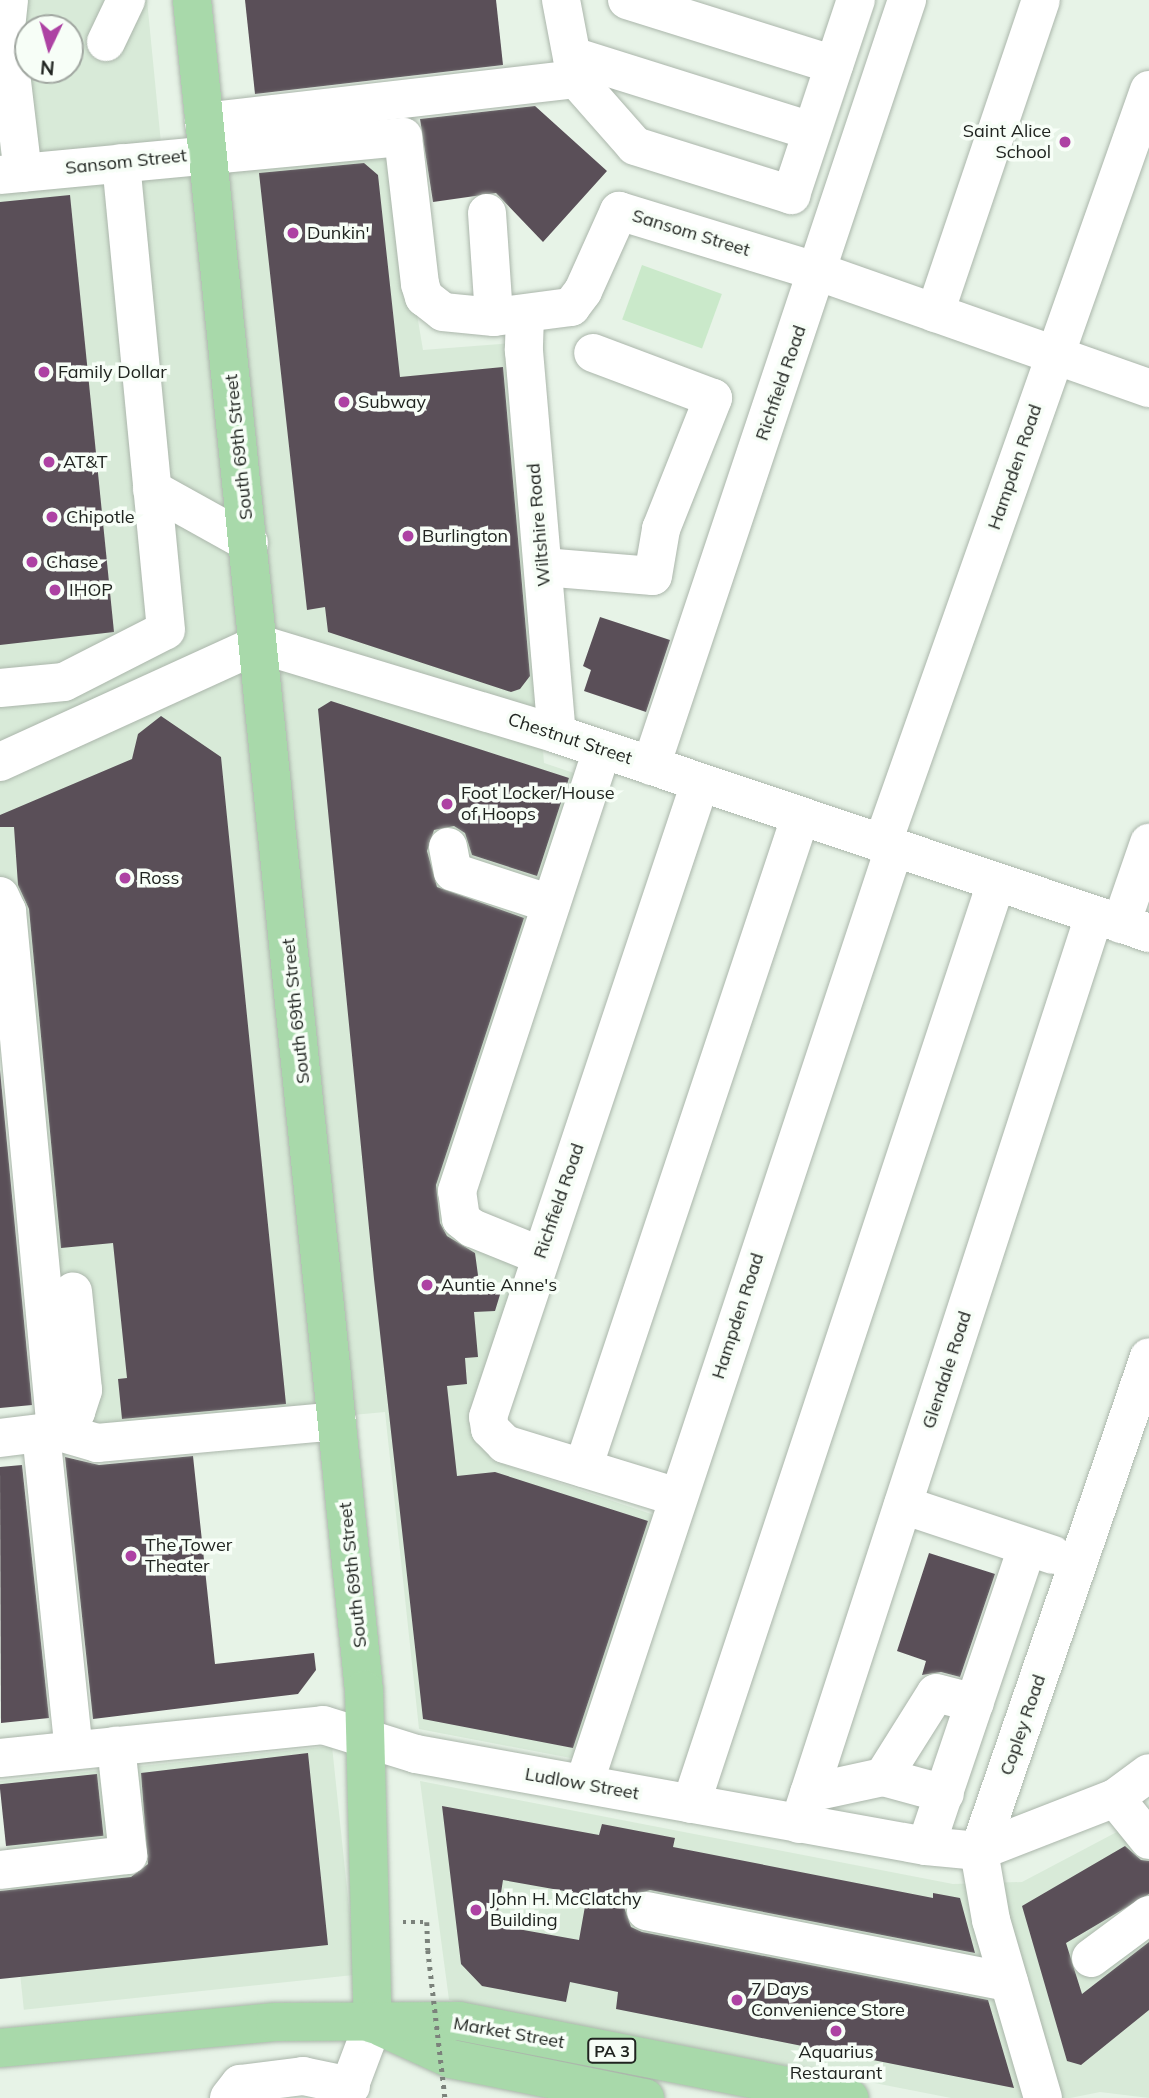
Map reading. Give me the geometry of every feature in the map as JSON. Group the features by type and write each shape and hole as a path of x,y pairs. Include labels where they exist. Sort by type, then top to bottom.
{"main road":[{"name":"South 69th Street","path":"192,0 337,1421 365,1738 373,2024"},
{"name":"Market Street","path":"0,2048 275,2022 373,2024 458,2021 849,2098"},
{"name":"Market Street","path":"373,2024 451,2059 645,2098"}],"street":[{"path":"9,0 6,31 11,174"},
{"path":"106,42 126,0"},
{"path":"561,0 574,68 635,146 791,195 856,0"},
{"path":"627,0 834,65"},
{"name":"Richfield Road","path":"651,766 819,272 906,0"},
{"path":"935,313 1041,0"},
{"path":"206,138 574,68 812,131"},
{"name":"Hampden Road","path":"584,1784 888,847 1054,355 1149,90"},
{"name":"Sansom Street","path":"11,174 121,163 206,138 403,137 424,297 443,312 510,317 571,307 583,291 619,211 819,272 1149,387"},
{"path":"0,688 64,682 166,631 121,163"},
{"name":"Wiltshire Road","path":"487,213 510,317 543,568 557,733"},
{"path":"543,568 653,576 661,529 713,398 593,353"},
{"path":"152,489 249,543"},
{"path":"0,762 259,644"},
{"name":"Chestnut Street","path":"259,644 557,733 1121,925"},
{"path":"541,1256 472,1228 461,1219 457,1191 602,749"},
{"name":"Richfield Road","path":"677,1497 505,1444 490,1429 488,1417 700,783"},
{"path":"583,1468 800,817"},
{"name":"Glendale Road","path":"804,1808 902,1505 1121,925 1149,843"},
{"path":"449,847 453,872 551,904"},
{"path":"691,1804 996,883"},
{"path":"0,896 7,911 74,1750"},
{"path":"49,1432 76,1412 82,1390 73,1292"},
{"name":"Copley Road","path":"1043,2098 991,1920 979,1851 1149,1357"},
{"path":"0,1438 49,1432 97,1443 337,1421"},
{"path":"902,1505 1027,1548 1079,1562"},
{"path":"926,1846 1027,1548"},
{"path":"804,1808 883,1777 936,1693 975,1703"},
{"name":"Ludlow Street","path":"0,1758 323,1725 416,1754 691,1804 804,1808 926,1846 979,1851 1115,1798 1149,1773"},
{"path":"0,1870 128,1855 116,1746"},
{"path":"883,1777 945,1794"},
{"path":"1115,1798 1149,1840"},
{"path":"646,1911 1009,1982"},
{"path":"1091,1958 1149,1915"},
{"path":"229,2098 240,2084 303,2076 348,2092 373,2024"}],"path":[{"path":"427,1922 444,2098"}],"shaded area":[{"path":"0,0 147,0 164,174 390,154 423,350 513,343 544,763 580,775 447,1196 527,1259 474,1414 491,1460 657,1516 576,1759 419,1729 385,1412 65,1442 0,891 0,192 4,191"},
{"path":"332,1746 356,1975 24,2010 0,1781"},
{"path":"420,1781 953,1884 1022,1882 1149,1815 1149,2098 1100,2092 1070,2098 951,2098 449,2000"}],"green space":[{"path":"642,265 722,294 702,349 622,320"}],"building":[{"path":"245,0 496,0 503,65 255,94"},
{"path":"535,106 607,171 543,242 496,193 433,202 420,119"},
{"path":"364,163 378,175 400,377 503,367 530,676 520,689 511,692 328,632 325,607 307,610 259,173"},
{"path":"70,195 114,632 0,645 0,202"},
{"path":"600,617 670,640 646,712 584,691 591,670 583,666"},
{"path":"331,701 569,778 537,876 472,855 465,833 454,826 434,830 427,851 437,887 524,918 436,1185 440,1223 447,1236 475,1253 480,1290 502,1288 495,1311 474,1312 478,1357 465,1358 467,1384 447,1386 457,1476 495,1472 648,1521 573,1748 423,1719 374,1279 318,709"},
{"path":"161,716 221,757 286,1404 122,1419 118,1379 127,1378 113,1243 61,1248 29,909 18,885 14,827 0,827 0,815 132,759 138,734"},
{"path":"0,1070 32,1405 0,1408"},
{"name":"The Tower Theater","path":"193,1456 215,1664 314,1653 316,1670 298,1694 93,1719 65,1457 99,1465"},
{"path":"22,1465 49,1718 1,1723 0,1467"},
{"path":"929,1553 995,1574 960,1677 941,1672 922,1675 926,1661 897,1651"},
{"path":"308,1753 328,1945 0,1979 0,1891 131,1877 148,1864 141,1773"},
{"path":"97,1774 103,1836 6,1846 0,1784"},
{"path":"442,1806 599,1835 602,1824 675,1838 673,1847 933,1898 933,1893 960,1898 975,1953 650,1890 630,1896 624,1907 631,1927 642,1932 988,2000 1014,2088 616,2009 618,1992 570,1982 566,2002 482,1986 461,1964","holes":["503,1880 587,1895 579,1940 496,1925"]},
{"path":"1125,1846 1141,1860 1149,1861 1149,1894 1066,1943 1082,1994 1149,1942 1149,2010 1081,2065 1067,2061 1022,1906"}],"place":[{"name":"Saint Alice School","path":"1065,142"},
{"name":"Dunkin'","path":"293,233"},
{"name":"Family Dollar","path":"44,372"},
{"name":"Subway","path":"344,402"},
{"name":"AT&T","path":"49,462"},
{"name":"Chipotle","path":"52,517"},
{"name":"Burlington","path":"408,536"},
{"name":"Chase","path":"32,562"},
{"name":"IHOP","path":"55,590"},
{"name":"Foot Locker/House of Hoops","path":"447,804"},
{"name":"Ross","path":"125,878"},
{"name":"Auntie Anne's","path":"427,1285"},
{"name":"The Tower Theater","path":"131,1556"},
{"name":"John H. McClatchy Building","path":"476,1910"},
{"name":"7 Days Convenience Store","path":"737,2000"},
{"name":"Aquarius Restaurant","path":"836,2031"}]}
